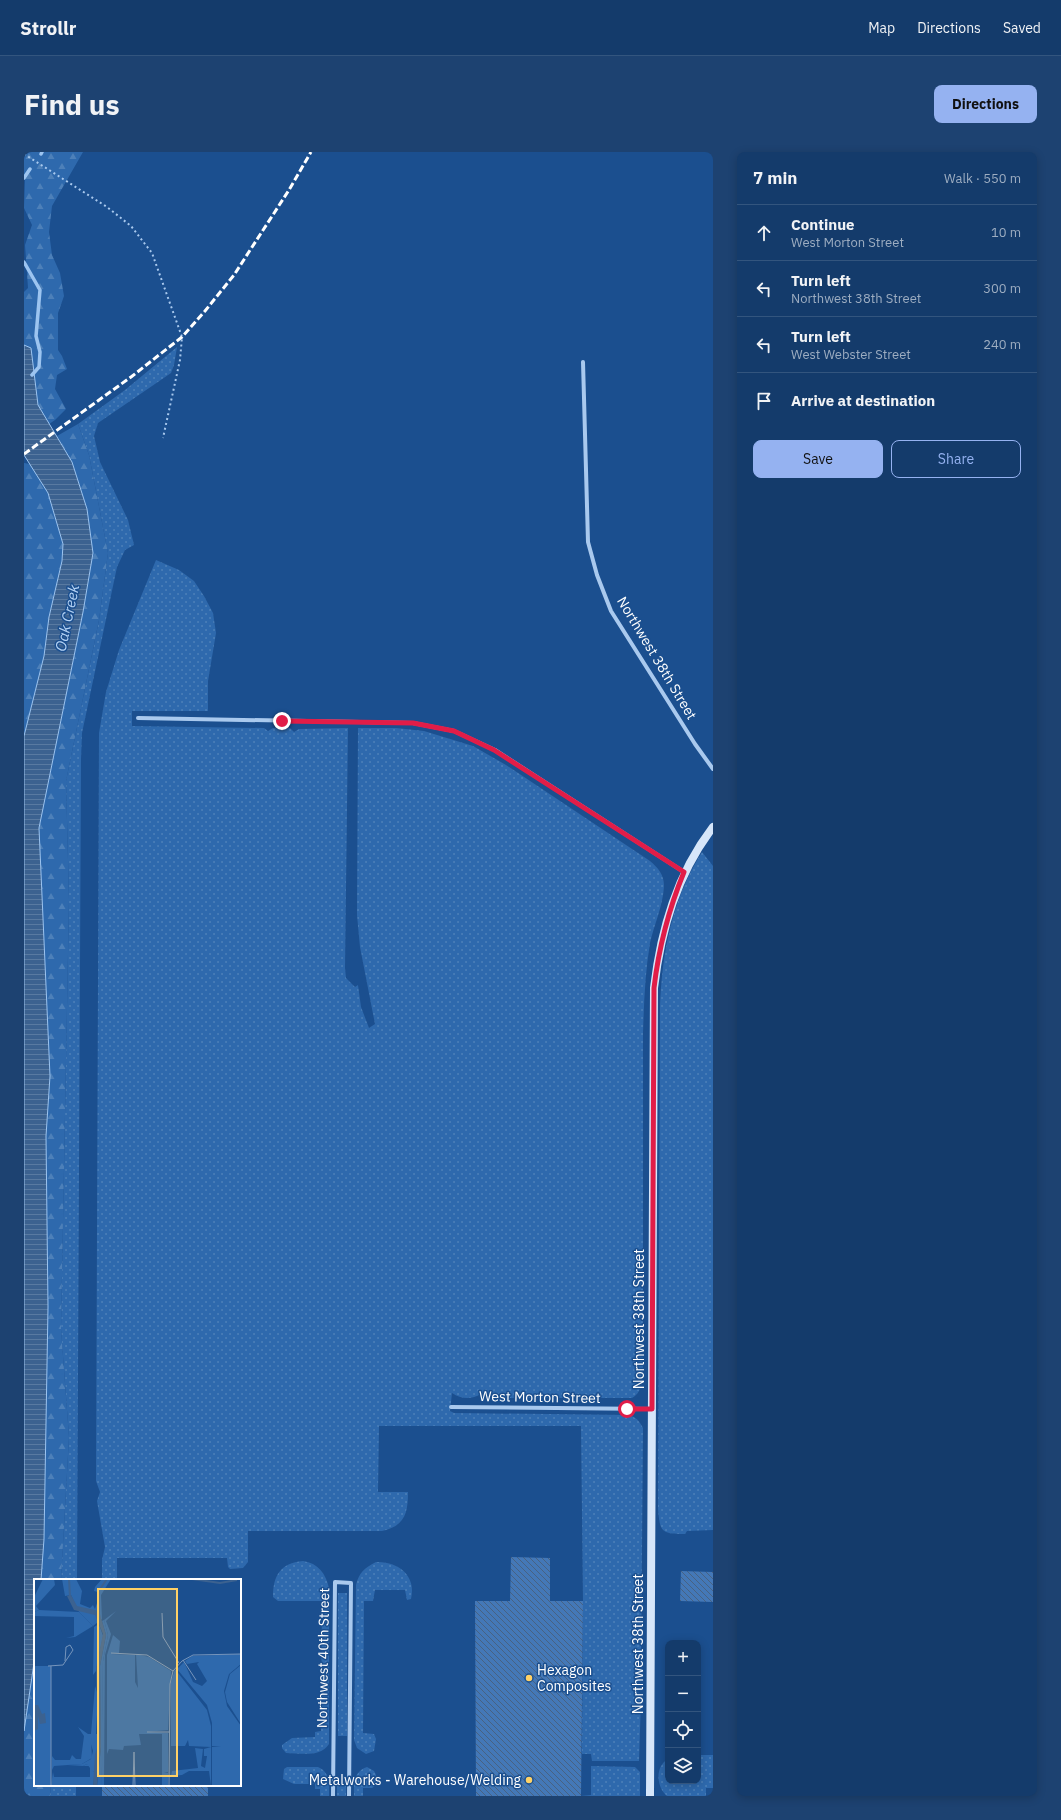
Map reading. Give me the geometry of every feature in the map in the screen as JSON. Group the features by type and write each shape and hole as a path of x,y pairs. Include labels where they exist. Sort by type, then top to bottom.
{"main road":[{"name":"Northwest 38th Street","path":"650,1796 654,988 662,934 669,911 684,872 702,841 713,827"}],"street":[{"name":"Northwest 38th Street","path":"583,362 588,542 596,575 611,611 695,744 713,769"},
{"path":"138,718 405,722 434,726 454,731 494,750 684,872"},
{"name":"West Morton Street","path":"451,1407 652,1409"},
{"name":"Northwest 40th Street","path":"333,1796 335,1582 351,1583 349,1796"}],"path":[{"path":"24,154 107,207 131,226 152,253 182,337 180,360 163,438"}],"green space":[{"path":"24,152 83,152 52,206 49,232 52,255 60,273 64,296 58,313 58,350 67,369 57,375 55,389 66,409 55,420 24,441 24,292 28,288 25,245 32,225 24,208"},
{"path":"177,347 171,373 98,423 94,436 100,462 128,520 134,545 125,550 117,567 82,733 77,1579 61,1579 69,1437 61,1329 69,900 66,781 99,620 108,553 89,455 78,424 125,390"},
{"path":"78,424 89,455 108,553 99,620 66,781 69,900 61,1329 69,1437 61,1579 41,1579 44,1539 48,1307 46,1136 50,1076 39,828 83,612 93,553 87,509 72,462 57,436"},
{"path":"24,463 30,464 48,493 63,544 62,561 49,617 44,656 24,741"},
{"path":"156,560 179,570 194,581 213,613 216,633 208,681 208,711 132,711 132,726 264,728 268,731 273,728 290,728 294,732 299,729 348,728 345,968 346,978 355,987 358,985 361,1007 369,1028 375,1024 360,947 357,915 358,728 396,728 424,731 473,746 506,765 650,861 662,875 664,882 663,893 648,954 643,1033 643,1375 640,1388 637,1394 632,1398 489,1398 481,1394 466,1398 459,1397 452,1393 450,1411 454,1413 628,1415 635,1418 642,1425 641,1670 637,1684 641,1699 639,1761 592,1761 591,1754 582,1754 583,1601 581,1426 379,1426 378,1492 408,1492 404,1518 396,1526 382,1531 248,1531 248,1562 243,1568 230,1569 228,1567 227,1558 117,1558 117,1579 102,1579 102,1560 105,1547 97,1501 100,1492 96,1481 99,733 106,692 119,650"},
{"path":"702,852 713,866 713,1530 687,1531 685,1534 677,1534 663,1530 660,1523 658,1509 660,1007 663,967 670,927 683,888"},
{"path":"303,1561 313,1564 320,1570 326,1578 329,1588 329,1744 320,1751 309,1754 286,1753 282,1748 282,1745 292,1738 315,1737 315,1732 321,1731 322,1601 278,1601 273,1597 274,1583 279,1572 283,1568 295,1562"},
{"path":"376,1562 391,1564 404,1571 411,1583 412,1590 411,1599 407,1600 405,1590 375,1590 373,1601 364,1601 363,1733 374,1734 376,1739 374,1751 366,1754 357,1748 354,1740 356,1585 363,1571 368,1566"},
{"path":"338,1593 347,1593 347,1736 338,1736"},
{"path":"34,1663 34,1786 51,1786 50,1796 24,1796 24,1731"},
{"path":"701,1755 713,1755 713,1788 706,1788 706,1796 667,1796 663,1792 658,1777 661,1766 665,1761 665,1784 701,1784"},
{"path":"591,1766 635,1767 640,1772 640,1796 581,1796 591,1795"},
{"path":"287,1767 318,1767 322,1769 328,1779 329,1796 320,1796 320,1789 315,1789 315,1784 294,1784 283,1779 284,1769"},
{"path":"367,1767 374,1771 376,1775 376,1785 372,1788 363,1788 363,1796 354,1796 355,1779 362,1769"},
{"path":"51,1786 76,1786 76,1796 50,1796"},
{"path":"337,1786 346,1786 346,1796 337,1796"}],"water":[{"name":"Oak Creek","path":"24,345 31,348 38,405 72,462 87,509 93,553 83,612 39,828 50,1076 46,1136 48,1307 44,1539 41,1579 34,1579 34,1663 24,1731 24,736 44,656 49,617 62,561 63,544 48,493 24,455"}],"building":[{"name":"Hexagon Composites","path":"511,1557 550,1558 550,1601 583,1601 581,1796 476,1796 475,1601 510,1601"},
{"path":"681,1571 713,1572 713,1602 680,1601"},
{"path":"102,1786 208,1786 208,1796 102,1796"}],"waterway":[{"path":"24,178 30,169"},
{"path":"24,262 40,290 36,336 40,352 39,367 32,375"}],"railway":[{"path":"24,454 131,377 182,337 234,275 289,190 311,152"}],"place":[{"name":"Hexagon Composites","path":"529,1678"},
{"name":"Metalworks - Warehouse/Welding","path":"529,1780"}],"route":[{"path":"282,721 413,723 454,731 494,750 684,872 662,934 654,988 652,1409 627,1409"}]}
